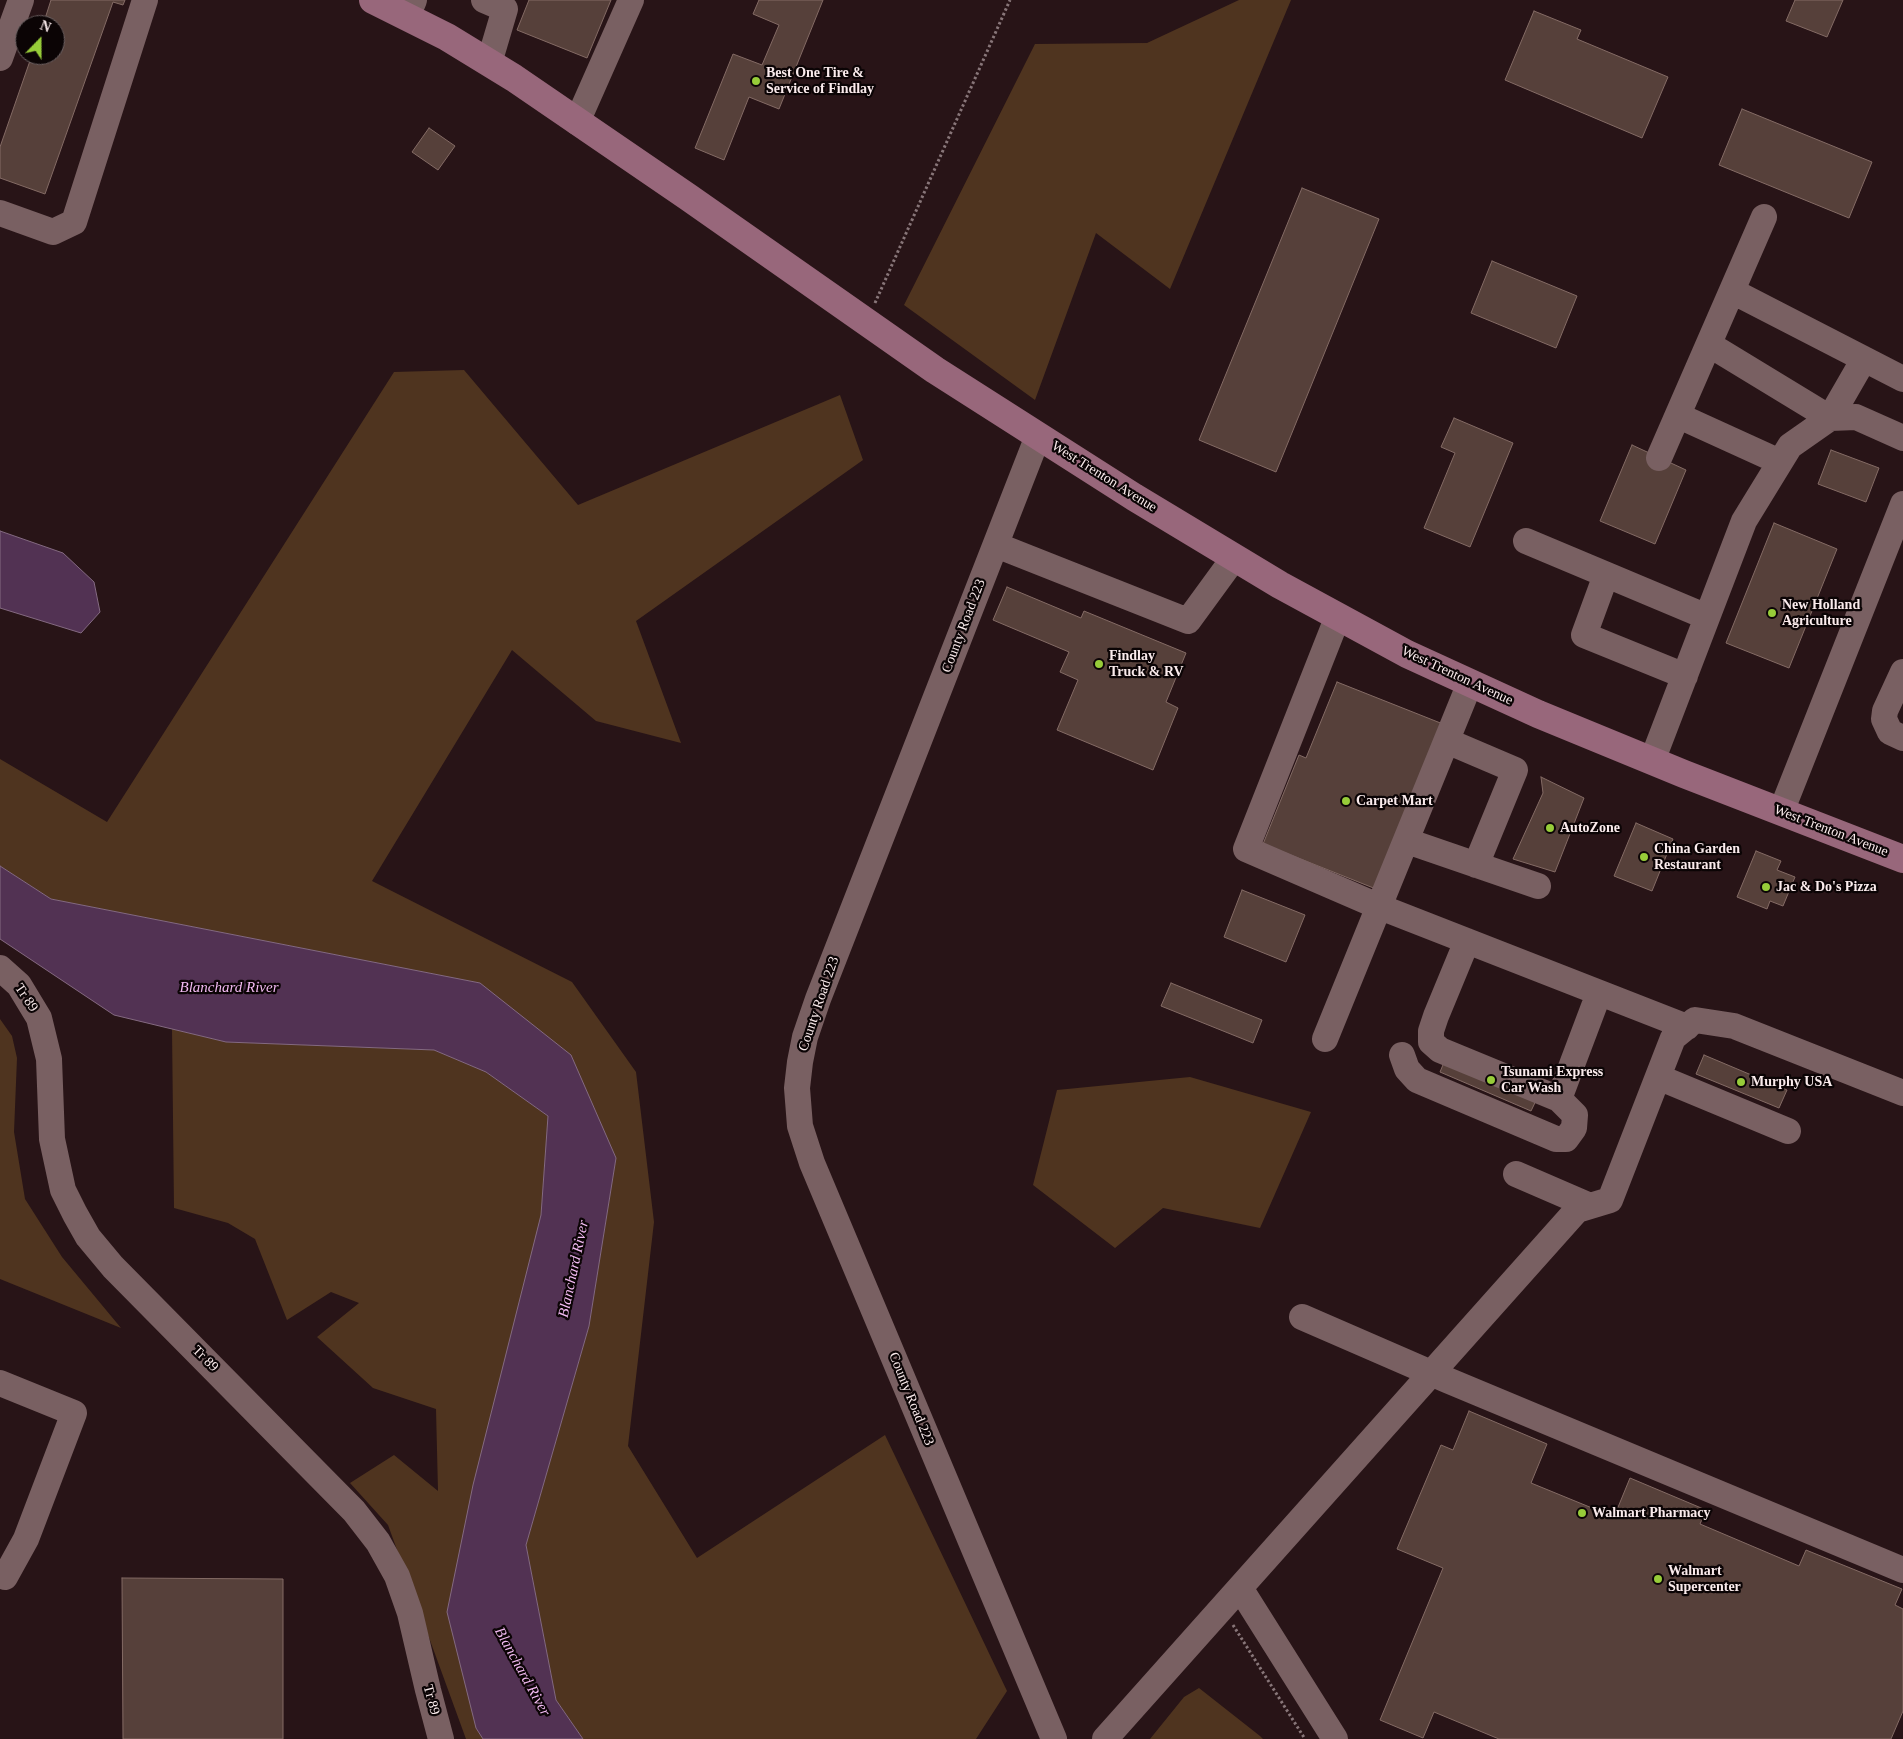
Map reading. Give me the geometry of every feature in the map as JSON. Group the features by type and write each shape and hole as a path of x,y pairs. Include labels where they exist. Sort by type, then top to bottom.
{"main road":[{"name":"West Trenton Avenue","path":"373,0 411,9 446,37 578,122 935,370 1134,498 1280,585 1407,654 1538,714 1780,812 1903,859"}],"street":[{"path":"0,58 21,0"},
{"path":"0,213 53,232 74,222 145,0"},
{"path":"578,122 631,0"},
{"path":"489,63 500,3"},
{"path":"1659,458 1710,345 1764,217"},
{"path":"1732,291 1903,379"},
{"path":"1710,345 1830,418 1856,417 1903,438"},
{"path":"1652,761 1744,521 1790,446 1830,418 1864,359"},
{"path":"1679,416 1780,462"},
{"name":"County Road 223","path":"1038,436 818,1000 805,1037 797,1088 798,1113 803,1138 812,1163 1054,1739"},
{"path":"1780,812 1903,504"},
{"path":"1526,541 1707,617"},
{"path":"996,545 1188,620 1234,558"},
{"path":"1606,574 1584,635 1685,676"},
{"path":"1338,616 1246,849 1380,907 1687,1027"},
{"path":"1897,735 1884,719 1885,711 1903,672"},
{"path":"1325,1039 1470,683"},
{"path":"1447,741 1515,770 1476,865"},
{"path":"1407,841 1538,886"},
{"path":"1402,1055 1407,1069 1417,1080 1556,1138 1566,1139 1574,1128 1575,1115 1559,1099 1440,1050 1432,1042 1431,1031 1436,1016 1467,941"},
{"name":"Tr 89","path":"0,968 19,985 39,1018 48,1059 52,1139 63,1190 74,1214 88,1237 113,1267 354,1510 378,1542 397,1576 410,1613 441,1739"},
{"path":"1559,1099 1575,1052 1599,993"},
{"path":"1106,1739 1577,1210 1610,1200 1673,1038 1696,1020 1734,1026 1903,1093"},
{"path":"1658,1077 1788,1131"},
{"path":"1516,1174 1590,1206"},
{"path":"1302,1317 1431,1374 1903,1570"},
{"path":"0,1383 74,1413 26,1539 2,1580"},
{"path":"1240,1588 1335,1739"}],"path":[{"path":"867,322 1010,0"},
{"path":"1222,1608 1305,1739"}],"shaded area":[{"path":"1239,0 1291,0 1170,289 1096,233 1035,400 904,305 1035,44 1147,43"},
{"path":"464,370 578,505 840,395 863,460 636,621 681,743 596,721 512,650 372,881 572,982 636,1072 654,1222 628,1446 697,1558 885,1435 1007,1691 976,1739 583,1739 556,1700 526,1545 589,1326 616,1158 480,983 51,899 0,866 0,759 107,822 394,372"},
{"path":"0,1019 12,1036 17,1058 14,1132 25,1199 62,1257 121,1328 0,1279"},
{"path":"172,1029 226,1042 434,1050 486,1072 548,1116 541,1215 476,1728 483,1739 466,1739 388,1525 350,1483 394,1455 438,1491 436,1409 373,1388 317,1337 359,1303 331,1292 287,1320 255,1239 228,1223 174,1208"},
{"path":"1190,1077 1311,1112 1260,1228 1163,1208 1115,1248 1033,1185 1057,1090"},
{"path":"1199,1688 1263,1739 1150,1739 1184,1697"}],"water":[{"path":"0,531 63,553 94,582 100,612 81,633 0,608"},
{"name":"Blanchard River","path":"0,866 51,899 480,983 571,1055 616,1158 589,1326 526,1545 556,1700 583,1739 483,1739 476,1728 447,1612 473,1485 541,1215 548,1116 486,1072 434,1050 226,1042 114,1015 0,939"}],"building":[{"path":"51,0 125,0 123,5 113,2 45,194 0,178 0,147 29,65 65,65 65,15 46,15"},
{"path":"529,0 611,0 587,58 517,30"},
{"name":"Best One Tire & Service of Findlay","path":"759,0 823,0 779,109 749,97 724,160 695,148 733,54 762,65 779,25 753,14"},
{"path":"1795,0 1843,0 1827,37 1786,21"},
{"path":"1534,11 1581,30 1577,39 1668,77 1642,138 1505,80"},
{"path":"1742,109 1872,162 1849,218 1719,165"},
{"path":"429,128 455,146 438,170 412,152"},
{"path":"1302,188 1379,219 1276,472 1199,440"},
{"path":"1492,261 1577,296 1556,348 1471,313"},
{"path":"1454,418 1513,443 1470,547 1424,528 1455,453 1441,447"},
{"path":"1632,445 1686,470 1655,544 1600,521"},
{"path":"1831,450 1879,468 1866,502 1818,484"},
{"path":"1774,523 1837,549 1789,668 1726,643"},
{"path":"1007,587 1081,618 1084,611 1186,653 1166,702 1178,708 1153,770 1057,730 1078,680 1060,672 1069,652 993,620"},
{"name":"Carpet Mart","path":"1337,682 1443,724 1376,889 1263,844 1299,755 1306,758"},
{"name":"AutoZone","path":"1541,777 1584,798 1555,872 1513,859 1543,793"},
{"name":"China Garden Restaurant","path":"1636,823 1673,839 1652,891 1614,876"},
{"name":"Jac & Do's Pizza","path":"1756,851 1781,861 1777,870 1795,877 1783,906 1770,901 1767,909 1737,897"},
{"path":"1242,890 1305,915 1286,962 1224,937"},
{"path":"1171,983 1262,1020 1253,1043 1161,1006"},
{"name":"Tsunami Express Car Wash","path":"1450,1048 1542,1088 1531,1111 1440,1072"},
{"name":"Murphy USA","path":"1704,1055 1787,1090 1779,1108 1696,1074"},
{"name":"Walmart Supercenter","path":"1469,1411 1547,1444 1531,1483 1614,1517 1630,1478 1706,1510 1700,1524 1799,1566 1806,1550 1902,1589 1895,1605 1903,1609 1903,1711 1891,1739 1499,1739 1434,1712 1423,1738 1380,1720 1443,1568 1397,1549 1441,1445 1453,1450"},
{"path":"122,1578 283,1579 283,1739 123,1739"}],"place":[{"name":"Best One Tire & Service of Findlay","path":"756,81"},
{"name":"New Holland Agriculture","path":"1772,613"},
{"name":"Findlay Truck & RV","path":"1099,664"},
{"name":"Carpet Mart","path":"1346,801"},
{"name":"AutoZone","path":"1550,828"},
{"name":"China Garden Restaurant","path":"1644,857"},
{"name":"Jac & Do's Pizza","path":"1766,887"},
{"name":"Tsunami Express Car Wash","path":"1491,1080"},
{"name":"Murphy USA","path":"1741,1082"},
{"name":"Walmart Pharmacy","path":"1582,1513"},
{"name":"Walmart Supercenter","path":"1658,1579"}]}
